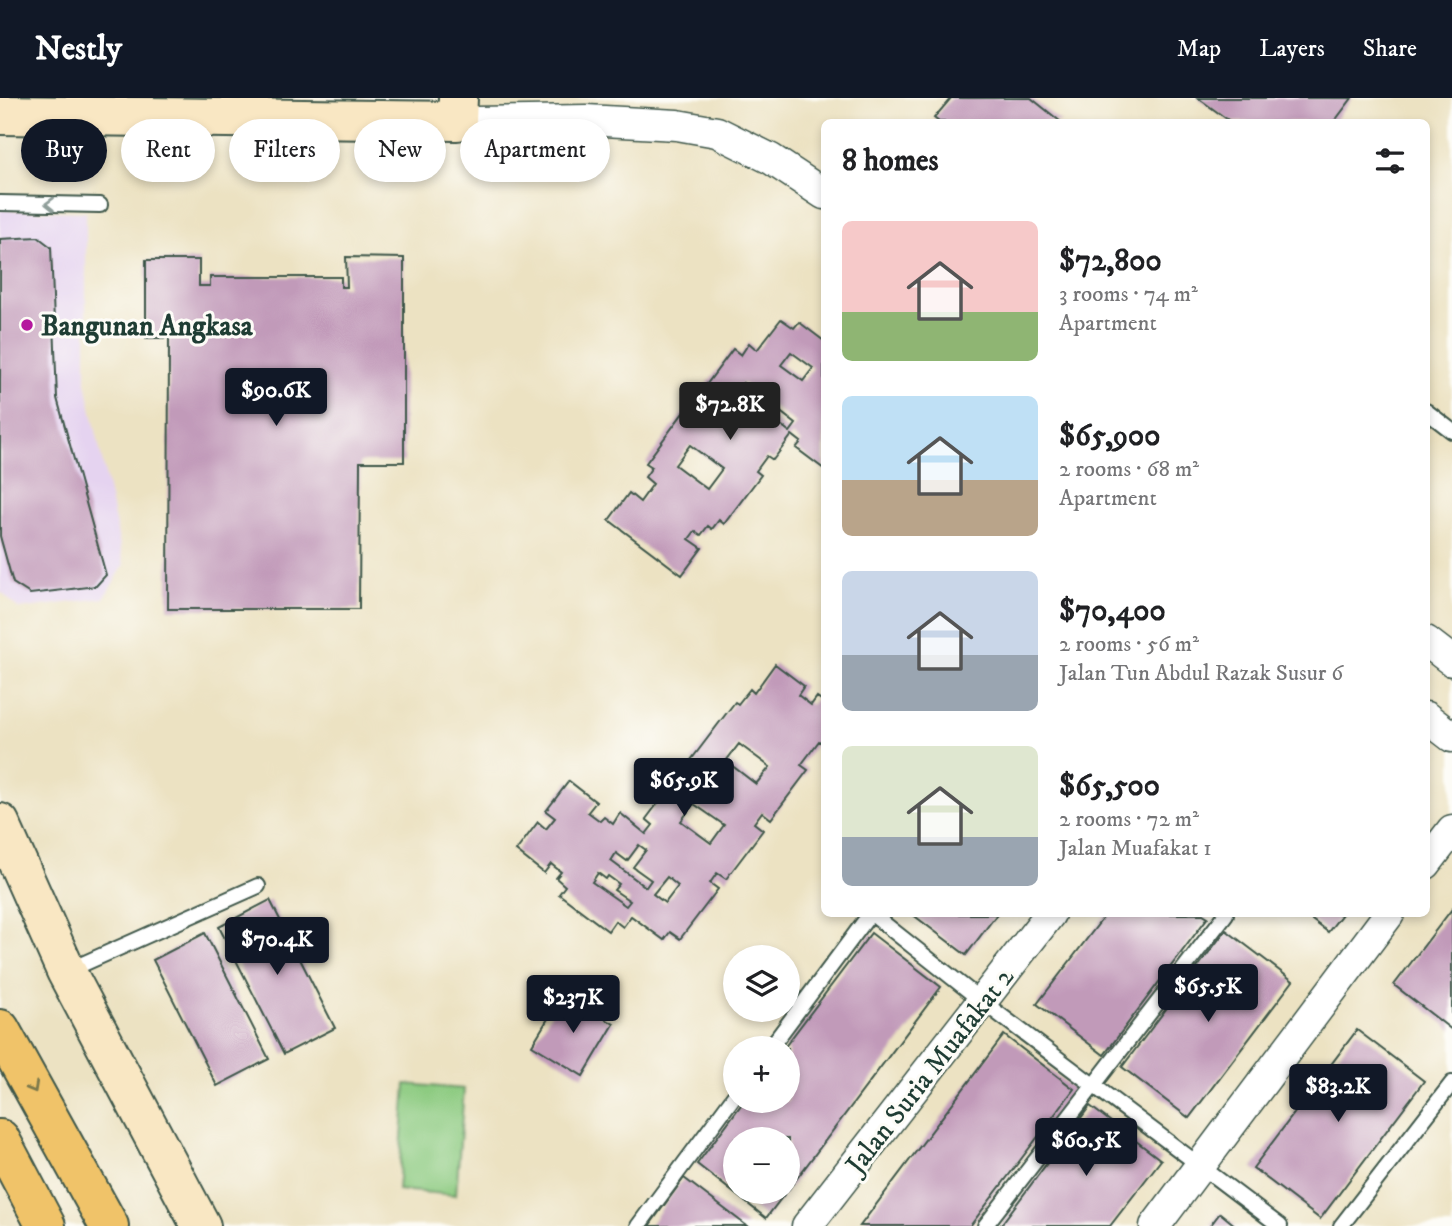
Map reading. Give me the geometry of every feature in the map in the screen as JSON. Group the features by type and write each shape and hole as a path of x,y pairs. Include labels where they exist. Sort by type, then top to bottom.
{"highway":[{"path":"0,1029 109,1226"},
{"path":"0,1139 46,1226"}],"street":[{"path":"0,115 457,109 495,121 586,120 677,125 717,132 771,159 821,192"},
{"path":"1430,645 1452,661"},
{"path":"1430,720 1452,737"},
{"path":"0,823 66,971 201,1226"},
{"path":"1430,859 1452,830"},
{"name":"Jalan Suria Muafakat 2","path":"807,1226 1048,917"},
{"path":"1155,1226 1387,917"}],"lane":[{"path":"0,202 100,205"},
{"path":"1430,414 1452,431"},
{"path":"66,971 258,886"},
{"path":"779,1036 869,917"},
{"path":"875,917 1280,1226"},
{"path":"985,1226 1224,917"},
{"path":"1341,1226 1452,1083"},
{"path":"638,1226 723,1111"}],"shaded area":[{"path":"0,210 86,212 86,383 124,565 104,598 19,609 0,591"}],"green space":[{"path":"406,1084 464,1089 456,1195 398,1190"}],"building":[{"path":"951,98 1031,98 1057,119 935,119"},
{"path":"1198,98 1352,98 1336,119 1227,119"},
{"path":"38,237 51,247 57,398 106,575 96,586 30,594 13,583 0,536 0,239"},
{"path":"346,257 404,258 404,462 360,462 359,609 168,609 169,338 146,338 146,260 199,260 199,286 210,286 210,277 341,277 341,287 347,287"},
{"path":"781,319 794,328 799,322 821,339 821,467 796,448 801,442 792,435 773,460 767,456 756,471 761,475 724,524 719,520 712,529 708,526 701,535 695,531 689,539 702,548 682,575 609,520 629,493 640,502 653,484 645,477 652,467 646,463 683,413 690,418 700,405 695,400 733,349 741,355 749,343 757,350","holes":["791,352 813,368 803,381 781,365","743,383 796,424 790,432 765,413 756,425 728,404","690,445 722,469 707,489 675,465"]},
{"path":"775,664 804,686 798,695 811,705 817,697 821,700 821,742 819,741 801,765 808,770 771,819 762,812 754,823 763,830 726,879 717,873 710,883 718,889 680,939 670,932 664,940 631,916 623,927 615,921 608,931 559,894 565,886 556,878 561,872 551,864 544,873 516,851 538,822 546,829 555,818 546,811 569,781 596,802 588,812 600,821 604,817 613,824 620,813 646,834 653,825 646,819 682,771 691,777 699,766 691,760 735,702 738,704 750,689 754,693","holes":["739,744 770,767 756,784 726,761","694,804 724,825 711,843 681,821","639,845 646,850 633,867 651,880 646,887 611,861 616,853 627,861","598,873 606,879 608,876 619,884 614,890 630,901 626,906 592,882","667,877 678,886 665,903 653,894"]},
{"path":"270,900 335,1028 284,1054 219,927"},
{"path":"1452,909 1452,1030 1394,985"},
{"path":"916,917 995,917 966,955"},
{"path":"1104,917 1208,917 1104,1055 1037,1004"},
{"path":"1308,917 1340,917 1328,932"},
{"path":"1226,930 1293,981 1189,1118 1122,1067"},
{"path":"205,933 269,1059 217,1086 153,960"},
{"path":"871,933 941,987 800,1174 800,1127 725,1127 735,1113 800,1113 800,1036 793,1036"},
{"path":"563,994 614,1024 583,1076 532,1045"},
{"path":"1357,1030 1424,1081 1320,1219 1253,1168"},
{"path":"1004,1035 1074,1089 970,1226 860,1226"},
{"path":"1090,1106 1161,1160 1110,1226 1000,1226"},
{"path":"723,1129 723,1184 697,1164"},
{"path":"684,1178 747,1226 649,1226"},
{"path":"748,1204 777,1204 766,1218"},
{"path":"1220,1213 1236,1226 1210,1226"}],"place":[{"name":"Bangunan Angkasa","path":"27,325"}]}
